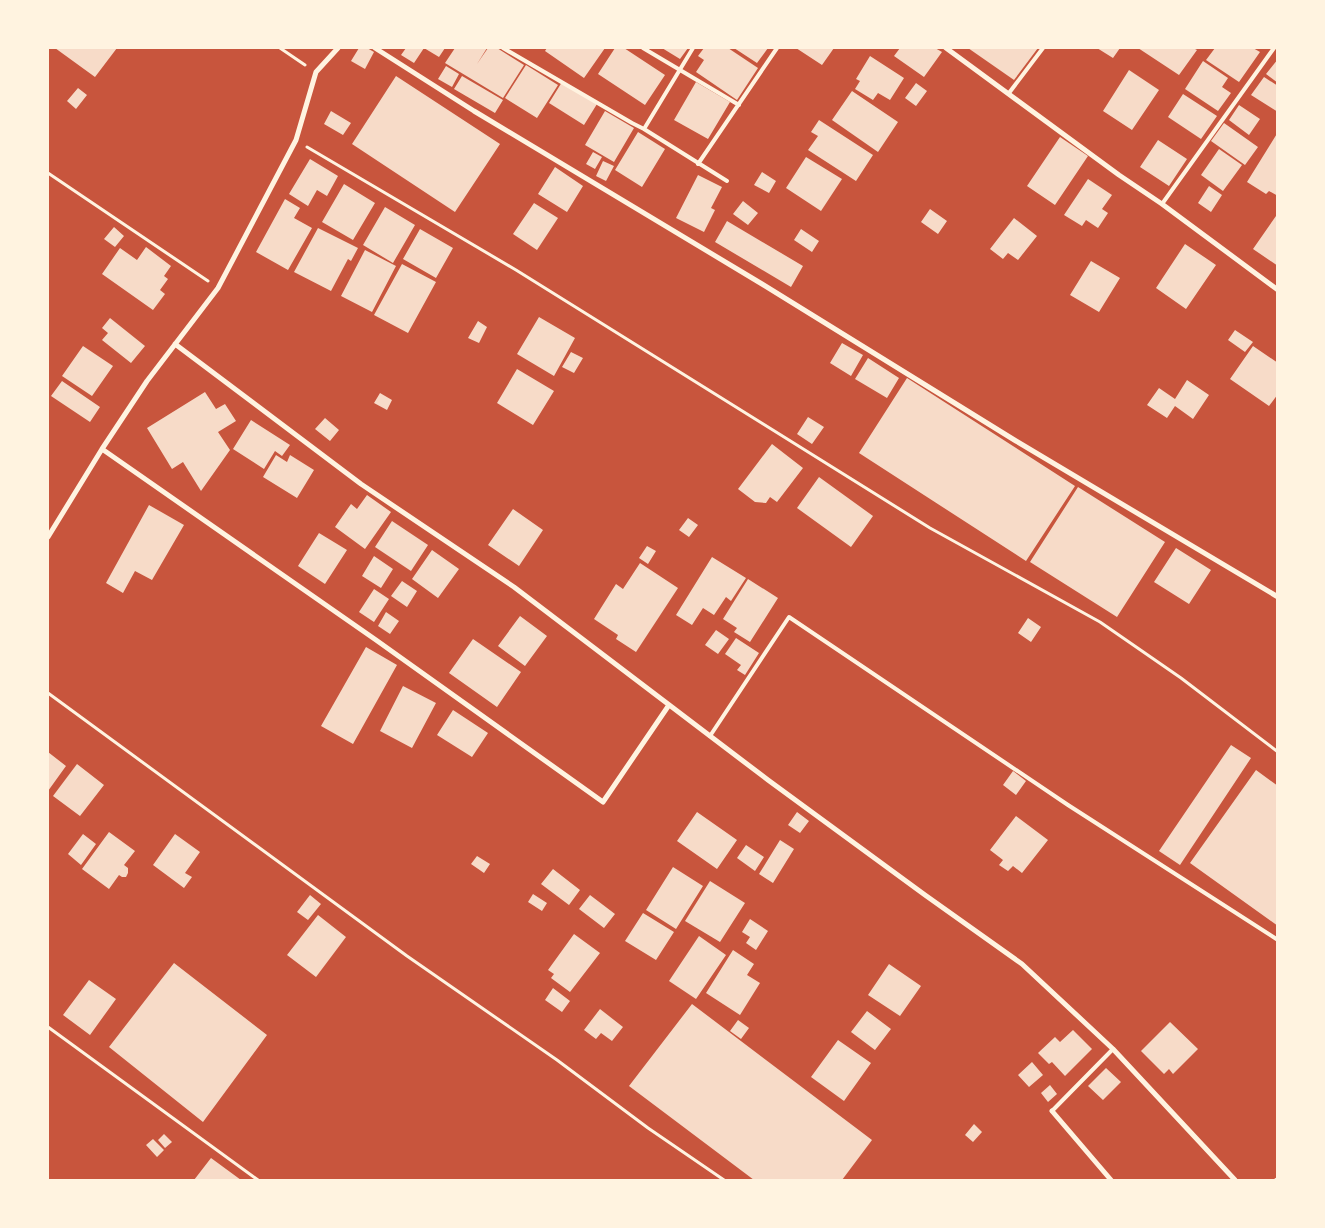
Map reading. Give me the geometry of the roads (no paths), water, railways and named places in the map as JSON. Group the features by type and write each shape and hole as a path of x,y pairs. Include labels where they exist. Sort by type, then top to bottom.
{"street":[{"path":"48,537 102,449 147,381 218,288 296,140 316,72 338,48"},
{"path":"375,48 482,116 753,279 1016,441 1278,597"},
{"path":"946,48 1278,290"},
{"path":"176,344 361,484 514,587 710,736 925,895 1022,964 1113,1049 1235,1180"},
{"path":"102,449 376,640 602,802 669,705"},
{"path":"1052,1112 1111,1180"}],"lane":[{"path":"503,48 644,129 726,181"},
{"path":"643,48 740,104"},
{"path":"644,129 693,48"},
{"path":"698,164 777,48"},
{"path":"1009,93 1043,48"},
{"path":"1162,204 1274,48"},
{"path":"710,736 789,617 1068,805 1278,940"},
{"path":"1052,1112 1113,1049"}]}
